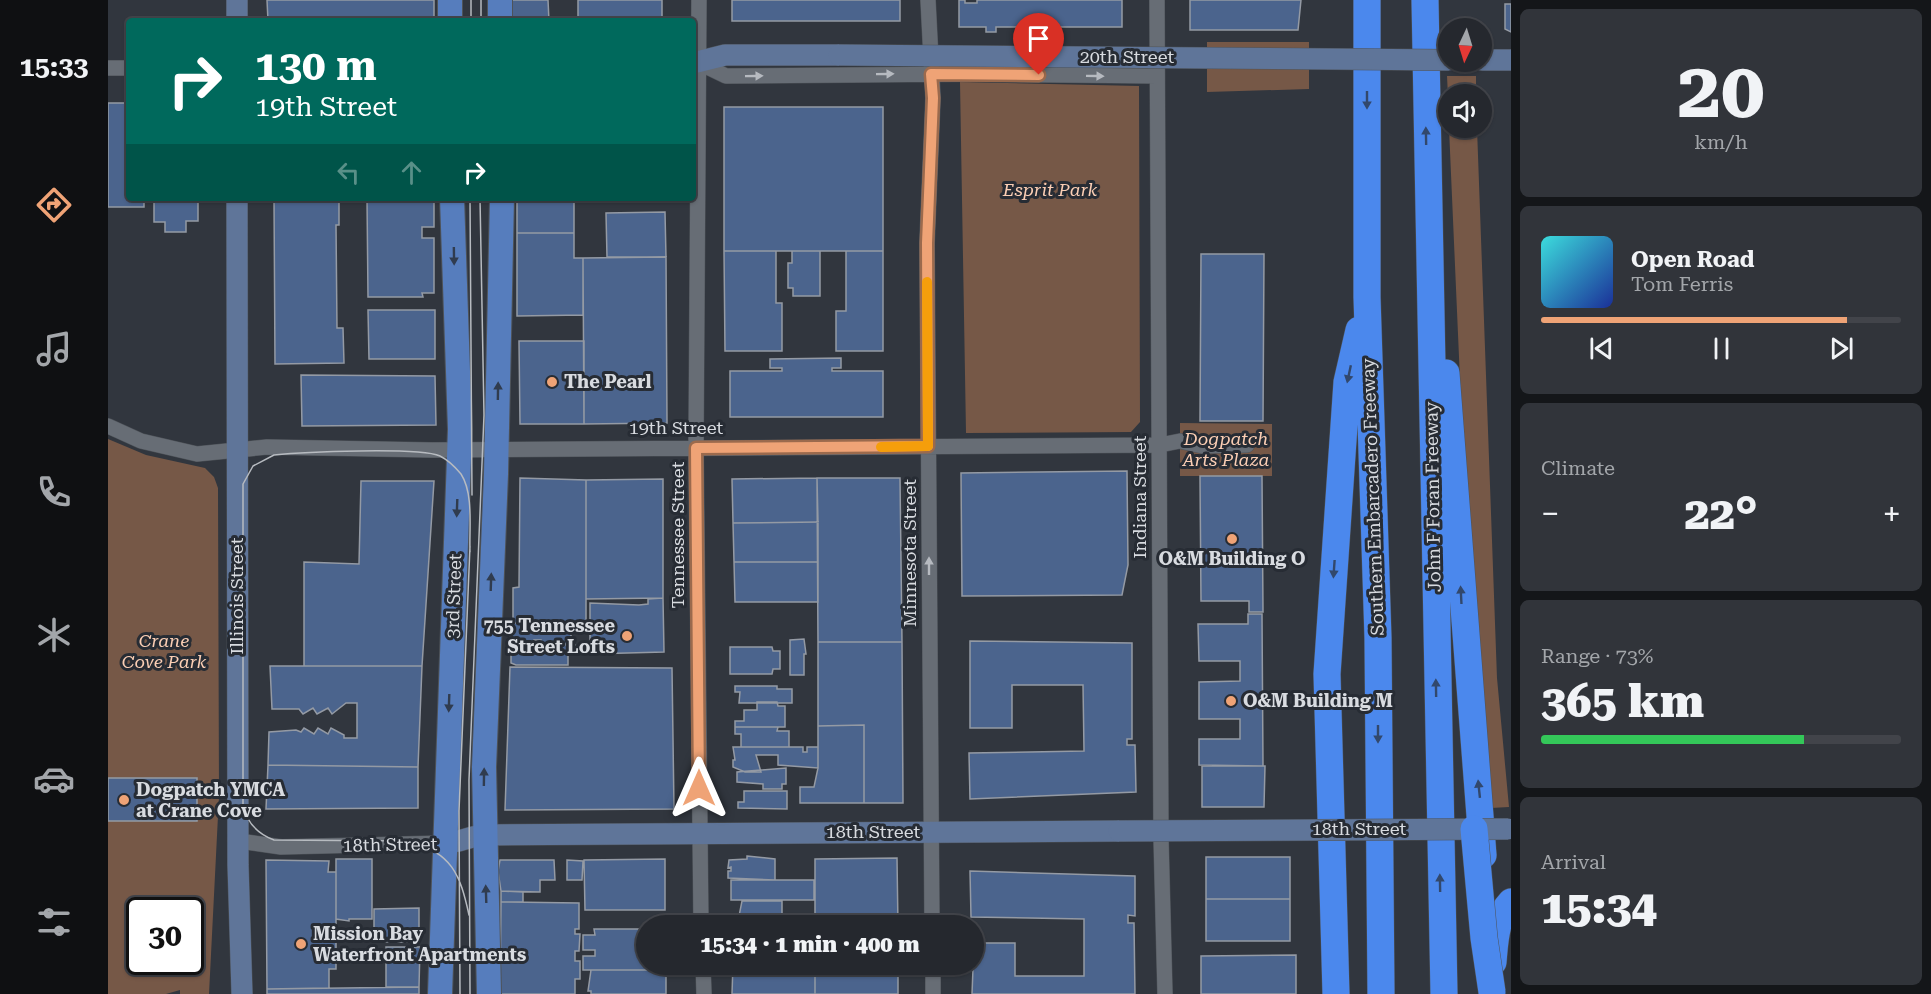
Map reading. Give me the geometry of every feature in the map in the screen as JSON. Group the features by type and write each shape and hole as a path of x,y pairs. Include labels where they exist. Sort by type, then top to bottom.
{"highway":[{"name":"Southern Embarcadero Freeway","path":"1367,0 1367,297 1378,638 1381,994"},
{"name":"John F Foran Freeway","path":"1425,0 1426,173 1441,941 1444,994"},
{"path":"1426,173 1453,437 1462,612 1480,803 1491,993"},
{"path":"1337,994 1327,674 1347,382 1367,297"},
{"path":"1474,829 1491,993"},
{"path":"1332,830 1337,994"},
{"path":"1491,993 1497,927 1507,906"}],"main road":[{"path":"450,0 450,18"},
{"path":"500,0 500,18"},
{"name":"3rd Street","path":"440,994 459,450 452,201"},
{"name":"3rd Street","path":"489,994 484,767 496,449 502,201"}],"street":[{"path":"237,0 237,18"},
{"name":"Tennessee Street","path":"699,0 696,63 696,448 701,915"},
{"name":"Minnesota Street","path":"928,0 933,98 927,243 932,915"},
{"name":"Indiana Street","path":"1157,0 1161,838 1165,994"},
{"name":"20th Street","path":"696,63 725,56 839,55 1438,60"},
{"path":"1492,60 1508,60"},
{"name":"20th Street","path":"696,63 726,76 931,74 1157,76"},
{"path":"108,68 126,68"},
{"name":"Illinois Street","path":"237,201 236,450 242,994"},
{"name":"19th Street","path":"108,426 141,441 197,454 267,447 459,450 1160,445 1180,441 1202,446 1247,445"},
{"name":"18th Street","path":"239,841 281,847 459,843 468,836 484,835 1509,829"},
{"path":"703,975 704,994"},
{"path":"933,975 933,994"}],"green space":[{"path":"1207,42 1309,42 1309,89 1207,92"},
{"path":"1447,76 1476,76 1476,84 1447,84"},
{"name":"Esprit Park","path":"960,82 1139,86 1140,422 1131,432 966,433"},
{"path":"1449,138 1477,138 1497,678 1509,807 1491,808 1460,380"},
{"name":"Dogpatch Arts Plaza","path":"1180,423 1272,424 1272,476 1180,476"},
{"name":"Crane Cove Park","path":"108,439 146,455 205,468 214,477 218,488 219,796 209,994 180,994 180,990 166,994 108,994"}],"building":[{"path":"267,0 434,0 434,18 268,18"},
{"path":"510,0 548,0 549,18 510,18"},
{"path":"578,0 662,0 662,18 578,18"},
{"path":"732,0 900,0 900,21 732,21"},
{"path":"959,0 965,0 965,3 977,3 977,0 1122,0 1122,27 996,27 996,32 986,32 986,27 959,27"},
{"path":"1190,0 1301,0 1298,30 1190,30"},
{"path":"1505,4 1511,4 1511,32 1505,29"},
{"path":"108,103 126,103 126,201 144,201 144,207 108,207"},
{"path":"724,107 883,107 883,251 724,251"},
{"path":"154,201 198,201 198,221 186,221 186,232 165,232 165,222 154,222"},
{"path":"274,201 339,201 339,225 336,225 337,328 343,328 344,363 275,364"},
{"path":"367,201 434,201 434,227 422,227 422,238 434,238 434,293 422,293 423,297 368,297"},
{"path":"517,201 574,201 574,233 517,233"},
{"path":"665,212 666,257 607,257 606,213"},
{"path":"517,233 574,233 574,258 583,258 583,315 517,316"},
{"path":"724,251 776,251 776,303 782,303 782,351 725,351"},
{"path":"792,251 820,251 820,296 793,296 793,288 788,288 788,263 792,263"},
{"path":"846,251 883,251 883,351 836,351 836,311 846,311"},
{"path":"1201,254 1264,254 1263,421 1200,421"},
{"path":"666,257 667,423 584,424 583,258"},
{"path":"368,310 435,310 435,359 369,359"},
{"name":"The Pearl","path":"519,341 584,341 584,424 520,424"},
{"path":"841,358 841,368 832,368 832,371 883,371 883,417 730,417 730,371 782,371 782,368 770,368 770,359"},
{"path":"301,375 435,376 436,425 302,426"},
{"path":"1127,471 1128,565 1122,595 962,596 961,473"},
{"name":"O&M Building O","path":"1200,476 1262,476 1263,612 1249,612 1249,601 1201,601"},
{"path":"520,478 586,480 586,623 513,623 513,588 519,587"},
{"path":"817,478 818,522 733,523 732,479"},
{"path":"817,478 900,478 902,642 818,642"},
{"path":"663,479 663,598 586,599 586,480"},
{"path":"361,481 434,481 422,666 304,666 304,562 359,564"},
{"path":"818,522 818,562 734,562 733,523"},
{"path":"734,562 818,562 818,602 735,602"},
{"name":"755 Tennessee Street Lofts","path":"663,598 664,652 590,654 590,603 639,605 648,604 648,599"},
{"name":"O&M Building M","path":"1248,614 1262,614 1263,766 1199,765 1199,739 1240,739 1240,719 1199,719 1199,682 1240,681 1240,661 1199,661 1198,624 1248,624"},
{"path":"533,623 533,627 543,627 542,623 571,623 571,644 541,644 541,640 534,640 534,644 510,644 509,625"},
{"path":"804,639 806,654 804,654 804,675 790,675 790,640"},
{"path":"970,641 1132,643 1132,739 1127,739 1127,745 1135,745 1136,792 970,799 969,753 1084,751 1083,685 1012,685 1012,728 970,728"},
{"path":"818,642 902,642 903,803 864,803 864,725 818,726"},
{"path":"511,644 575,645 577,650 575,653 568,653 568,665 516,665 511,663"},
{"path":"730,647 772,647 773,651 780,651 780,669 773,669 772,674 730,674"},
{"path":"270,666 422,666 418,767 268,765 269,732 296,730 301,732 304,728 314,734 318,728 328,734 331,728 344,735 344,738 357,738 357,703 346,703 332,714 328,708 317,714 313,708 303,714 299,709 272,709"},
{"path":"510,667 672,668 674,809 505,810"},
{"path":"735,686 777,686 777,689 792,689 792,703 739,703 740,692 735,692"},
{"path":"757,702 777,702 778,706 785,706 785,727 735,727 735,721 744,721 744,710 757,710"},
{"path":"864,725 864,803 800,803 800,787 814,787 818,768 818,726"},
{"path":"735,727 778,727 777,731 789,731 789,747 741,747 741,734 735,734"},
{"path":"733,747 803,747 803,752 807,752 807,747 818,747 818,768 778,765 778,755 756,755 761,772 745,772 733,767 733,760 735,760"},
{"path":"268,765 418,767 418,808 266,809"},
{"path":"1202,766 1265,766 1264,807 1202,807"},
{"path":"786,768 786,784 782,784 782,789 763,789 763,784 737,782 737,772"},
{"path":"108,778 197,778 197,821 108,821"},
{"path":"744,791 787,791 787,809 738,808 738,802 744,802"},
{"path":"747,856 775,859 775,880 728,878 728,871 731,871 731,867 728,868 729,860 747,859"},
{"path":"1206,857 1290,857 1290,899 1206,899"},
{"path":"897,858 898,915 815,915 815,859"},
{"path":"336,859 372,859 372,919 349,919 349,921 336,919"},
{"path":"665,859 665,910 585,910 584,860"},
{"name":"Mission Bay Waterfront Apartments","path":"266,860 329,861 328,872 336,872 336,969 329,969 329,988 267,989"},
{"path":"500,860 554,860 555,880 540,880 540,892 501,891 498,871"},
{"path":"567,860 583,861 582,880 567,880"},
{"path":"970,871 1135,876 1135,916 1128,915 1128,923 1134,923 1135,994 972,994 973,975 984,975 984,943 1015,943 1015,976 1084,976 1084,919 971,915"},
{"path":"731,880 814,880 814,900 731,900"},
{"path":"501,891 523,892 523,902 501,902"},
{"path":"1206,899 1290,899 1290,941 1206,941"},
{"path":"742,901 782,901 782,915 739,915"},
{"path":"501,902 579,903 579,929 575,929 575,934 580,934 579,951 575,951 575,961 580,961 580,979 575,979 575,994 500,994"},
{"path":"419,908 419,942 374,942 374,909"},
{"path":"594,929 636,929 636,970 583,970 583,956 595,956 595,950 583,950 583,935 595,935"},
{"path":"386,947 420,947 419,987 386,987"},
{"path":"1296,955 1296,994 1201,994 1201,956"},
{"path":"591,970 636,970 636,975 666,975 666,994 591,994 591,991 588,991"},
{"path":"733,975 815,975 815,994 732,994"},
{"path":"815,975 898,975 898,994 815,994"},
{"path":"419,987 419,994 267,994 267,989"}],"tram line":[{"path":"471,0 471,18"},
{"path":"481,0 481,18"},
{"path":"470,201 472,495"},
{"path":"470,994 469,780 484,415 480,201"},
{"path":"469,915 462,888 452,867 445,859 424,846 409,841 274,840 262,834 249,821 243,804 243,484 253,466 274,455 385,451 428,453 440,456 457,469 468,491 470,552"},
{"path":"460,994 459,811 470,546"}],"slow traffic":[{"path":"881,447 928,446 927,282"}],"place":[{"name":"The Pearl","path":"552,382"},
{"name":"O&M Building O","path":"1232,539"},
{"name":"755 Tennessee Street Lofts","path":"627,636"},
{"name":"O&M Building M","path":"1231,701"},
{"name":"Dogpatch YMCA at Crane Cove","path":"124,800"},
{"name":"Mission Bay Waterfront Apartments","path":"301,944"}],"route":[{"path":"699,788 696,448 928,446 927,243 933,98 931,74 1039,75"}]}
